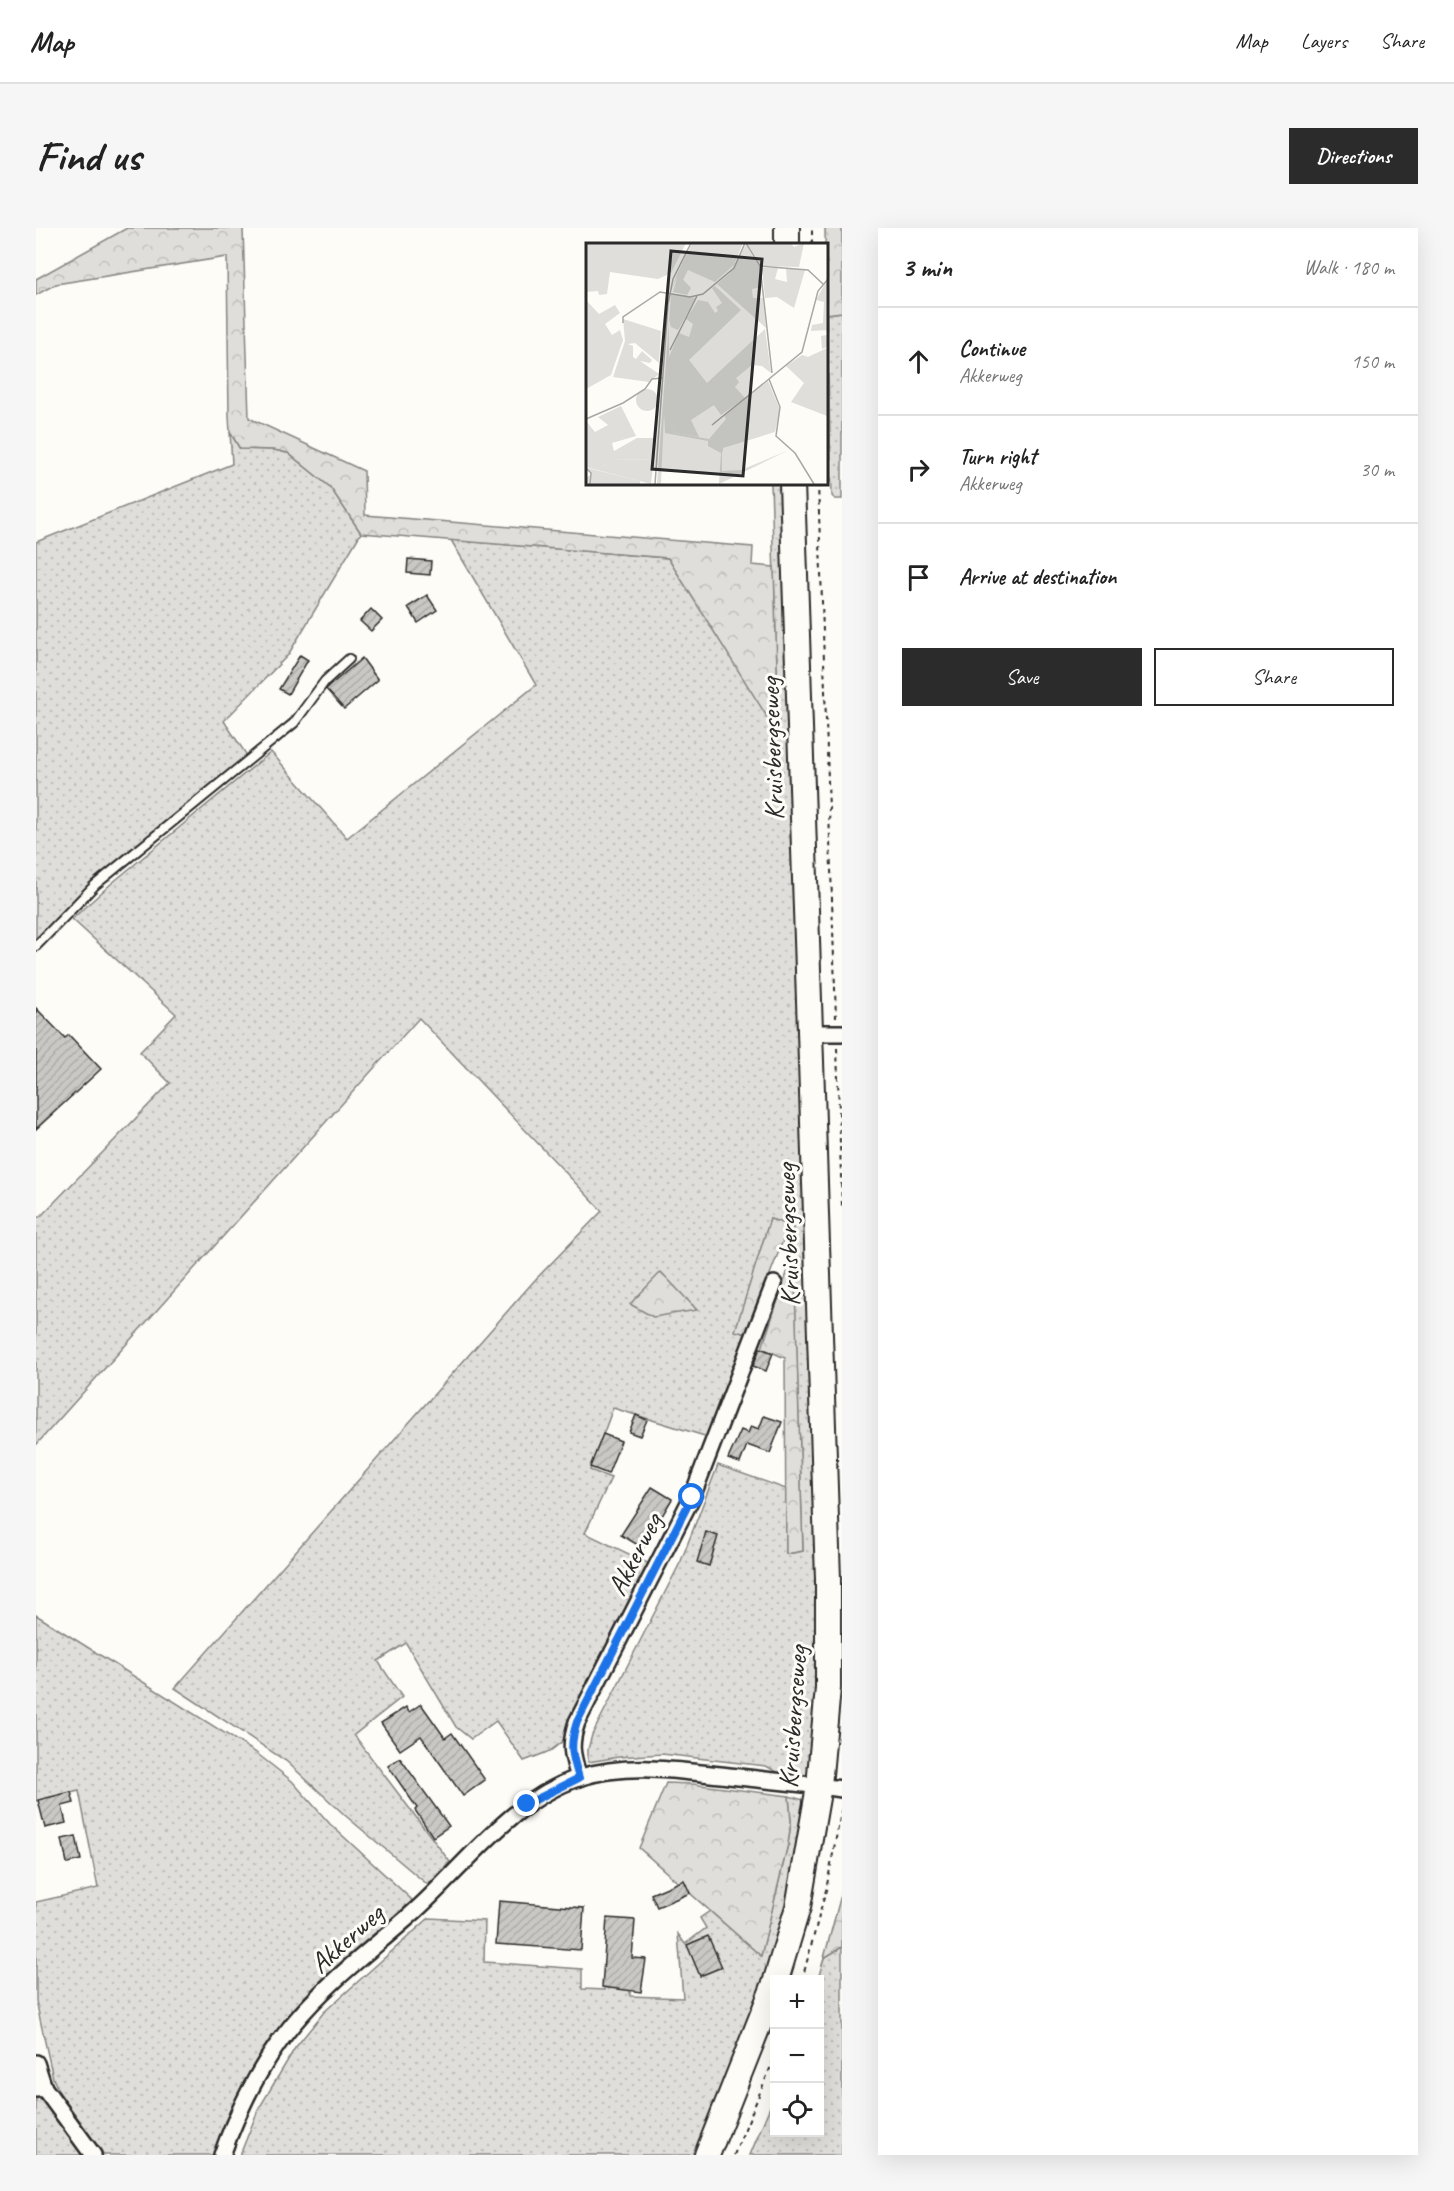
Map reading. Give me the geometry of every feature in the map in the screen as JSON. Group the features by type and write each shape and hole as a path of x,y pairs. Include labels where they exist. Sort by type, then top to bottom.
{"main road":[{"name":"Kruisbergseweg","path":"778,1975 831,1788 828,1579 792,484"},
{"path":"707,2155 770,1996"}],"street":[{"path":"811,1033 839,1033"},
{"name":"Akkerweg","path":"579,1778 572,1754 571,1740 577,1722 692,1497 774,1284"},
{"name":"Akkerweg","path":"222,2155 239,2111 270,2056 293,2024 333,1980 416,1910 484,1842 527,1804 579,1778 602,1772 641,1769 673,1770 831,1788"},
{"path":"36,2063 40,2089 93,2155"}],"lane":[{"path":"36,946 95,885 294,723 325,681 349,659"}],"path":[{"name":"Kruisbergseweg","path":"818,484 839,1033 842,1207"},
{"name":"Kruisbergseweg","path":"803,1975 826,1890 842,1807"},
{"path":"734,2155 770,2069"}],"green space":[{"path":"127,228 243,228 249,418 364,471 365,515 753,547 752,565 774,567 779,736 668,558 361,533 330,487 288,453 274,450 240,449 230,432 227,257 56,284 36,295 36,279"},
{"path":"825,228 842,228 842,312 827,314 827,243 825,243"},
{"path":"842,312 842,499 835,499 832,496 827,314"},
{"path":"230,432 240,449 274,450 288,453 330,487 361,533 288,655 224,721 248,757 113,865 36,943 36,542 232,464"},
{"path":"771,484 784,484 822,1638 812,1764 808,1773 802,1777 783,1775 766,1766 662,1754 588,1762 588,1749 592,1735 681,1561 718,1465 786,1489 786,1554 803,1551 792,1206 789,1225 770,1219 736,1331 747,1334 708,1437 613,1408 590,1470 611,1478 585,1533 656,1567 562,1742 550,1751 524,1761 496,1721 471,1739 456,1727 406,1643 378,1661 402,1697 354,1735 450,1862 428,1885 347,1817 286,1761 175,1688 534,1281 602,1211 419,1018 36,1445 36,1217 40,1217 170,1083 140,1052 176,1014 72,919 112,883 271,752 347,838 536,685 451,540 668,558 779,734"},
{"path":"770,1219 789,1225 747,1334 735,1331"},
{"path":"794,1252 803,1551 786,1554 785,1358 762,1348"},
{"path":"661,1272 697,1310 653,1317 630,1304"},
{"path":"36,1615 255,1752 292,1781 330,1824 412,1901 301,2011 223,2155 104,2155 59,2092 53,2078 36,2001 36,1902 98,1888 79,1791 36,1801"},
{"path":"666,1783 789,1796 791,1822 788,1844 761,1956 639,1848"},
{"path":"789,1796 807,1801 805,1828 773,1959 696,2155 240,2155 258,2110 295,2048 324,2012 429,1918 485,1921 484,1962 582,1969 582,1989 605,1990 606,1985 630,1986 630,1996 683,1998 678,1934 685,1944 706,1928 700,1918 710,1911 761,1955 788,1844 791,1822"},
{"path":"842,1887 842,1947 824,1958 841,1895"},
{"path":"842,1947 842,2155 750,2155 770,2107 770,2137 824,2137 824,1975 819,1975 824,1958"},
{"path":"36,2096 43,2102 82,2155 36,2155"}],"building":[{"path":"408,559 431,561 430,575 407,573"},
{"path":"427,595 437,610 418,623 408,607"},
{"path":"371,609 382,620 371,631 360,621"},
{"path":"300,655 308,660 288,694 279,689"},
{"path":"362,658 378,680 344,709 326,689"},
{"path":"36,1008 65,1038 69,1035 101,1069 36,1129"},
{"path":"760,1348 773,1353 766,1371 753,1366"},
{"path":"636,1415 647,1420 640,1436 629,1432"},
{"path":"764,1416 782,1422 770,1453 747,1445 740,1463 728,1459 741,1430 748,1433 751,1426 759,1429"},
{"path":"603,1434 621,1441 608,1474 590,1467"},
{"path":"652,1487 672,1499 643,1548 621,1535"},
{"path":"706,1532 718,1536 709,1566 697,1562"},
{"path":"421,1704 445,1738 452,1733 485,1780 463,1796 421,1736 400,1750 381,1723 406,1707 409,1712"},
{"path":"400,1758 449,1826 433,1837 415,1810 417,1808 388,1766"},
{"path":"71,1792 74,1803 62,1806 66,1823 45,1828 38,1800"},
{"path":"76,1836 81,1860 67,1863 62,1839"},
{"path":"684,1880 690,1893 657,1907 651,1894"},
{"path":"499,1901 584,1908 581,1950 496,1944"},
{"path":"607,1918 635,1920 632,1958 646,1959 641,1992 602,1987"},
{"path":"708,1936 722,1967 700,1976 687,1945"}],"route":[{"path":"527,1804 579,1778 572,1754 571,1740 577,1722 692,1497"}]}
